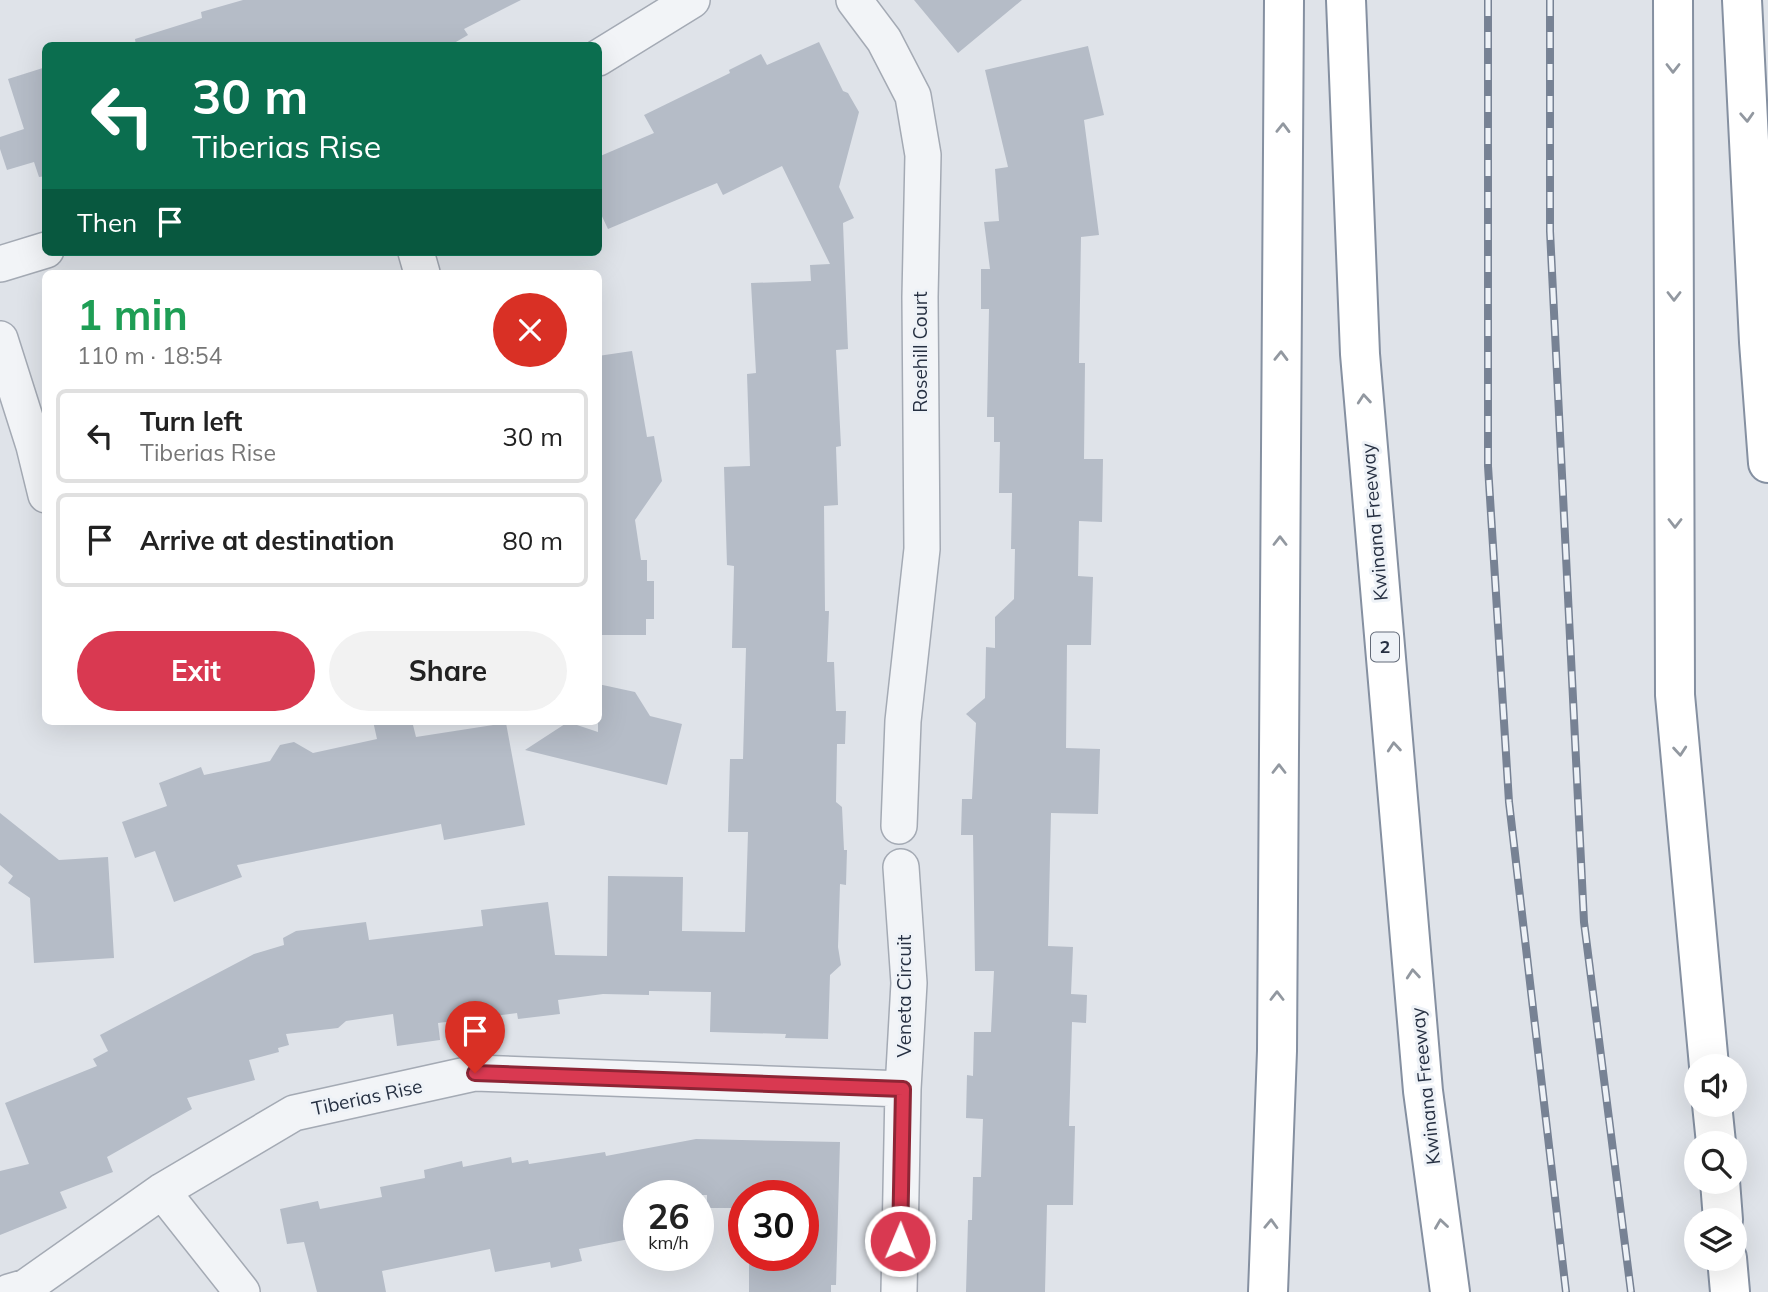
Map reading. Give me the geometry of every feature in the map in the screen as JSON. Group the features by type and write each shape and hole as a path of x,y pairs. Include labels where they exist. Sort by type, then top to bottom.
{"highway":[{"path":"1268,1292 1277,1037 1284,0"},
{"name":"Kwinana Freeway","path":"1346,0 1360,354 1423,1091 1450,1292"},
{"path":"1673,0 1675,695 1708,1054"},
{"path":"1742,0 1759,342 1768,463"},
{"path":"1728,1271 1730,1292"}],"street":[{"path":"602,56 692,0"},
{"name":"Rosehill Court","path":"854,0 884,40 913,96 923,155 920,298 922,549 903,721 899,826"},
{"path":"0,264 42,251"},
{"path":"0,338 42,479"},
{"name":"Veneta Circuit","path":"899,1292 903,1089 909,984 901,867"},
{"name":"Tiberias Rise","path":"9,1292 26,1287 162,1191 294,1113 475,1073 903,1089"},
{"path":"162,1191 242,1292"}],"building":[{"path":"243,0 521,0 464,29 468,35 456,42 135,42 135,39 202,18 201,12"},
{"path":"914,0 1022,0 958,53"},
{"path":"819,42 843,91 848,93 859,112 839,187 854,218 843,223 848,349 836,350 841,446 836,447 838,505 824,506 825,611 829,611 827,662 834,662 836,711 846,711 845,744 837,744 836,802 842,807 844,850 847,850 846,885 840,884 838,947 841,965 830,975 828,1039 785,1038 786,1034 710,1032 711,992 649,991 649,995 603,994 558,1000 560,1014 518,1019 517,1013 438,1023 440,1040 397,1046 393,1014 346,1021 338,1028 286,1034 289,1045 278,1048 279,1052 249,1060 255,1080 187,1098 192,1109 107,1157 113,1172 60,1192 67,1208 0,1235 0,1171 29,1164 5,1103 97,1066 93,1059 108,1051 100,1035 254,954 284,945 283,938 296,931 366,922 369,940 483,926 481,910 548,902 555,955 607,956 608,876 683,877 682,931 745,932 748,832 728,832 730,759 743,759 746,648 732,648 734,566 727,565 724,467 750,466 747,374 756,373 751,283 811,281 810,265 830,264 782,166 723,195 717,183 608,229 602,216 602,155 654,133 644,115 730,73 729,70 761,54 767,65"},
{"path":"1088,46 1104,115 1084,120 1099,235 1081,237 1079,363 1085,363 1084,459 1103,459 1102,522 1079,521 1078,576 1093,577 1091,645 1067,645 1066,748 1100,749 1098,814 1051,813 1048,946 1073,947 1071,994 1087,995 1086,1023 1072,1022 1069,1126 1075,1126 1073,1205 1047,1205 1045,1292 966,1292 968,1220 972,1220 973,1177 981,1177 983,1119 966,1118 967,1075 973,1076 974,1032 991,1032 994,971 975,971 973,835 961,835 962,799 972,799 976,723 966,714 985,698 986,647 995,648 995,617 1014,599 1015,549 1011,549 1012,493 999,493 1000,442 994,442 994,417 987,417 989,309 981,309 981,269 990,269 984,222 999,221 995,169 1008,167 985,70"},
{"path":"42,68 42,177 39,177 34,162 7,170 0,149 0,137 24,129 8,79"},
{"path":"632,351 647,437 654,436 662,481 635,520 641,560 647,560 647,581 654,581 654,619 646,619 646,635 602,635 602,355"},
{"path":"602,685 635,692 650,716 682,724 667,785 525,750 563,725 577,725 598,732 598,725 602,725"},
{"path":"374,725 413,725 416,737 506,725 525,825 444,840 441,824 237,865 242,877 174,902 155,851 135,858 122,822 167,806 159,783 201,767 204,775 270,761 280,745 294,742 313,753 377,739"},
{"path":"0,813 59,860 108,857 114,958 34,963 30,898 8,883 13,876 0,865"},
{"path":"696,1139 840,1142 836,1285 831,1285 831,1292 749,1292 749,1271 819,1271 819,1180 728,1180 728,1208 714,1208 714,1180 623,1180 623,1240 579,1249 582,1261 551,1268 550,1262 495,1272 490,1249 382,1271 386,1292 317,1292 304,1242 287,1244 280,1209 318,1201 320,1209 382,1197 380,1187 425,1178 424,1170 462,1161 463,1167 511,1157 512,1163 528,1160 529,1164 605,1152 606,1156"}],"railway":[{"path":"1488,0 1488,466 1509,802 1566,1292"},
{"path":"1550,0 1550,231 1584,922 1631,1292"}],"route":[{"path":"475,1073 903,1089 900,1241"}]}
